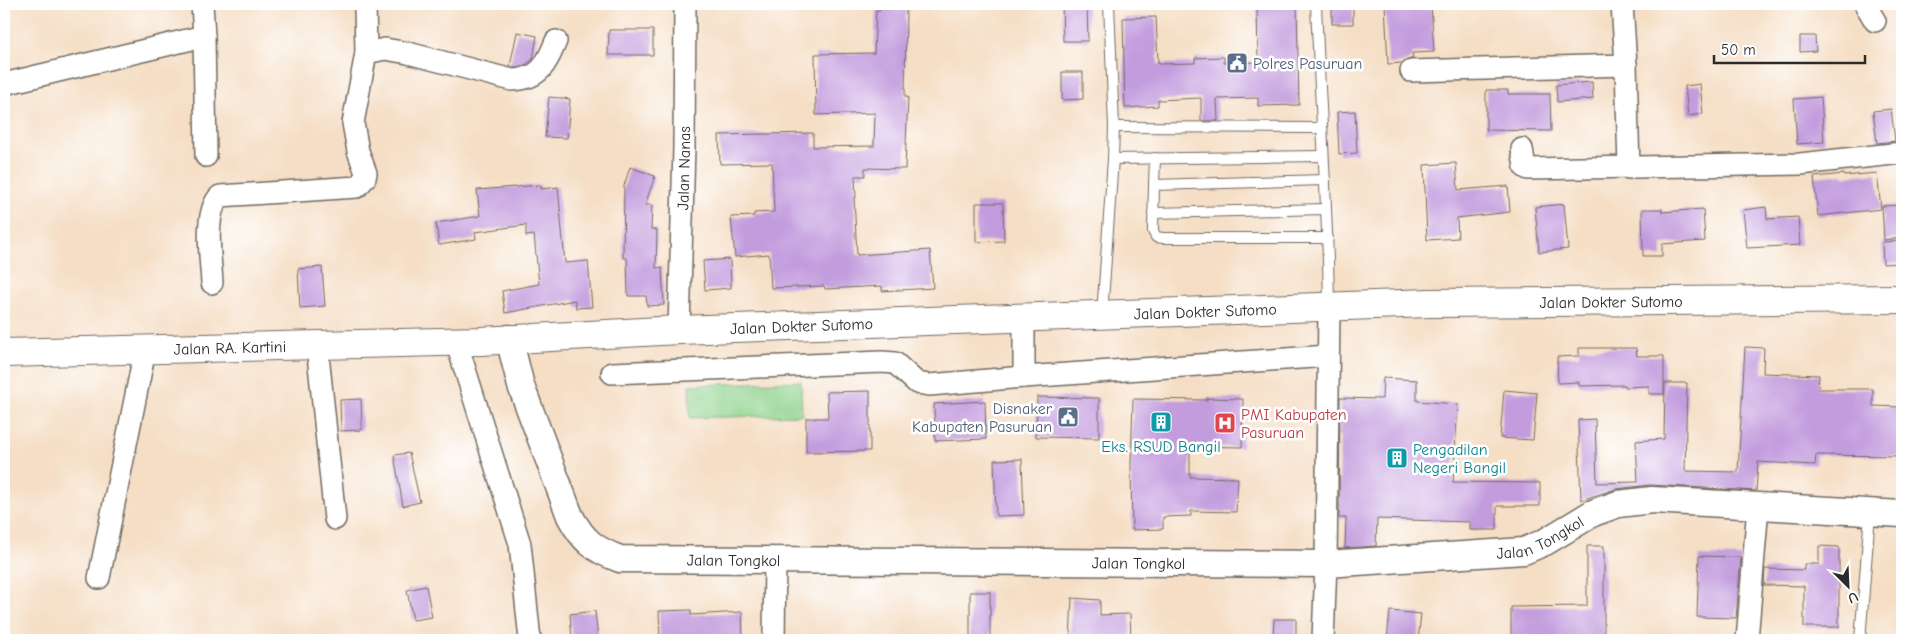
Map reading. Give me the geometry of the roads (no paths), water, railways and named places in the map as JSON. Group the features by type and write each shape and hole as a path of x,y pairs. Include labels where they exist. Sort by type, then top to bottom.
{"highway":[{"name":"Jalan Dokter Sutomo","path":"470,341 679,330 1430,303 1902,299"},
{"name":"Jalan RA. Kartini","path":"4,353 470,341"}],"street":[{"path":"202,4 206,156"},
{"path":"212,283 210,216 214,202 220,196 357,187 362,184 366,173 358,151 353,123 375,51 364,4"},
{"name":"Jalan Nanas","path":"679,330 684,147 685,4"},
{"path":"1622,4 1626,65 1628,168"},
{"path":"4,84 204,36"},
{"path":"375,51 408,53 512,80 523,79 536,74 546,65 556,42"},
{"path":"1411,71 1626,65"},
{"path":"1522,149 1525,167 1528,169 1800,164 1902,153"},
{"path":"1323,640 1326,564 1329,308"},
{"path":"1024,319 1024,377"},
{"name":"Jalan Tongkol","path":"509,338 520,386 570,516 588,542 600,552 620,559 1326,564 1524,551 1545,542 1593,513 1618,504 1652,500 1902,514"},
{"path":"470,341 499,352 512,368 520,386"},
{"path":"470,341 520,544 530,640"},
{"path":"317,345 335,519"},
{"path":"99,578 145,350"},
{"path":"612,373 882,362 895,363 917,383 929,385 1328,356"},
{"path":"1747,640 1758,506"},
{"path":"774,640 775,560"}],"lane":[{"path":"1102,316 1114,127 1109,4"},
{"path":"1316,4 1322,156 1328,238 1329,308"},
{"path":"1114,127 1321,128"},
{"path":"1113,159 1322,156"},
{"path":"1155,158 1153,232 1156,237 1328,238"},
{"path":"1154,185 1325,180"},
{"path":"1153,213 1326,209"},
{"path":"1860,640 1870,513"}],"place":[{"name":"Polres Pasuruan","path":"1237,63"},
{"name":"Disnaker Kabupaten Pasuruan","path":"1068,417"},
{"name":"Eks. RSUD Bangil","path":"1161,422"},
{"name":"PMI Kabupaten Pasuruan","path":"1225,423"},
{"name":"Pengadilan Negeri Bangil","path":"1397,458"}]}
